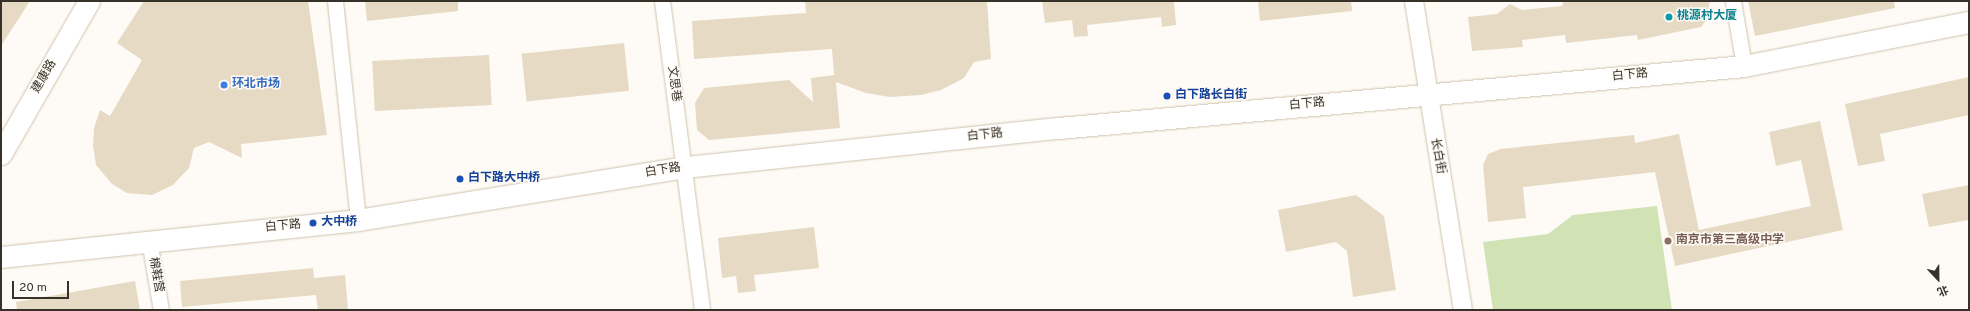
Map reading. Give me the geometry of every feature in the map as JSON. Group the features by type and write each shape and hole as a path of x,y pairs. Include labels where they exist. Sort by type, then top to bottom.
{"main road":[{"name":"建康路","path":"1,154 89,1"},
{"name":"白下路","path":"1,257 149,240 358,220 685,167 1059,128 1744,66 1969,22"}],"street":[{"path":"335,1 358,220"},
{"name":"文思巷","path":"662,1 685,167 702,310"},
{"name":"长白街","path":"1414,1 1427,95 1463,310"},
{"path":"1733,1 1744,66"},
{"name":"棉鞋营","path":"149,240 161,310"}],"green space":[{"path":"1657,206 1672,310 1493,310 1483,242 1548,234 1573,215"}],"building":[{"path":"1,1 30,1 1,46"},
{"name":"环北市场","path":"144,1 308,1 327,135 241,144 242,158 209,142 194,148 189,168 173,185 152,195 127,193 112,184 96,165 93,145 94,128 100,110 110,116 142,60 117,43"},
{"path":"365,1 458,1 458,11 367,21"},
{"path":"805,1 987,1 991,59 974,62 964,78 941,90 921,95 890,97 866,93 836,82 840,128 709,140 697,130 695,103 704,88 789,80 813,102 811,78 834,75 832,49 694,59 692,21 806,13"},
{"path":"1042,1 1174,1 1176,25 1162,27 1161,17 1087,25 1088,36 1074,37 1072,20 1045,23"},
{"path":"1258,1 1351,1 1352,11 1260,21"},
{"path":"1564,1 1710,1 1706,21 1701,27 1638,40 1637,35 1566,43 1565,35 1522,40 1523,47 1472,51 1468,17 1497,14 1510,4 1522,10 1562,6"},
{"path":"1748,1 1894,1 1895,8 1755,36"},
{"path":"624,43 629,91 527,102 522,54"},
{"path":"489,55 492,105 375,111 372,61"},
{"path":"1969,77 1969,115 1880,134 1885,161 1858,166 1845,104"},
{"path":"1820,121 1843,230 1675,266 1655,172 1523,187 1526,218 1488,222 1483,165 1488,154 1501,149 1634,135 1635,143 1679,134 1699,230 1811,206 1801,160 1776,166 1769,132"},
{"path":"1969,185 1969,220 1929,227 1922,194"},
{"path":"1356,195 1384,216 1396,290 1353,297 1347,251 1336,242 1286,252 1278,210"},
{"path":"814,227 819,268 754,275 756,291 738,293 736,276 722,278 718,238"},
{"path":"313,268 314,278 345,275 348,310 318,310 316,295 182,307 180,281"},
{"path":"135,281 140,310 17,310 16,302"}],"place":[{"name":"桃源村大厦","path":"1669,17"},
{"name":"环北市场","path":"224,85"},
{"name":"白下路·长白街","path":"1167,96"},
{"name":"白下路·大中桥","path":"460,179"},
{"name":"大中桥","path":"313,223"},
{"name":"南京市第三高级中学","path":"1668,241"}]}
